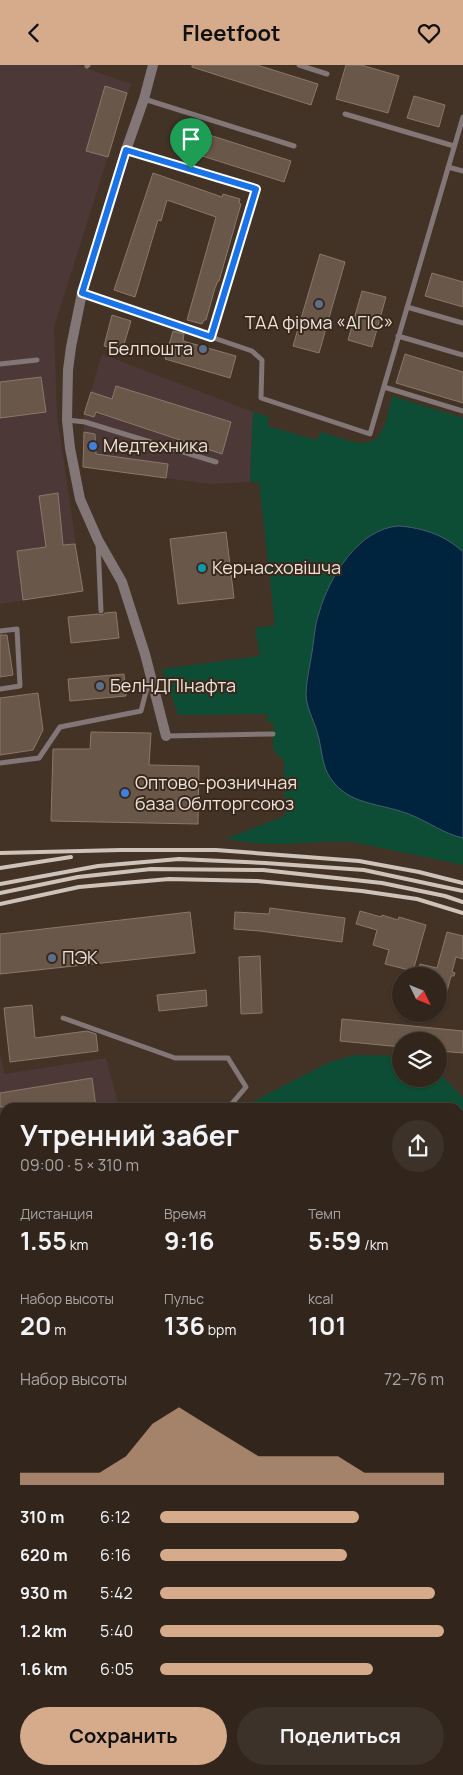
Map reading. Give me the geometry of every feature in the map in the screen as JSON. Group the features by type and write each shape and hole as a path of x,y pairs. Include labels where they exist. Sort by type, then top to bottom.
{"street":[{"path":"152,65 144,99 126,150 82,293 68,370 68,420 70,448 80,499 98,539 122,582 145,654 166,736"}],"lane":[{"path":"299,65 327,74"},
{"path":"144,99 294,146"},
{"path":"345,114 454,146"},
{"path":"82,293 252,351 262,360 261,397 370,434 463,117"},
{"path":"126,150 256,189 211,337"},
{"path":"448,167 463,171"},
{"path":"407,307 463,323"},
{"path":"398,336 463,355"},
{"path":"0,364 37,360"},
{"path":"384,387 463,411"},
{"path":"68,420 85,422 216,462"},
{"path":"98,539 101,611"},
{"path":"0,631 16,629 20,686 0,689"},
{"path":"0,763 39,759 60,727 141,711 150,677"},
{"path":"166,736 274,734"},
{"path":"62,1018 176,1059 228,1058 246,1087 232,1103"}],"shaded area":[{"path":"0,65 77,65 131,84 54,327 57,416 83,591 0,604"},
{"path":"102,354 253,412 250,482 210,484 83,467 84,414"},
{"path":"0,1055 5,1074 106,1058 118,1103 0,1103"}],"green space":[{"path":"392,396 463,418 463,865 353,842 265,844 225,839 285,816 284,761 273,750 273,722 267,722 267,714 178,715 162,669 260,656 255,628 275,625 259,482 250,482 253,412 269,417 267,426 317,440 321,432 361,443 375,440 380,434 388,416"},
{"path":"355,1055 392,1056 392,1087 447,1087 447,1081 463,1098 463,1103 252,1102 330,1062"}],"water":[{"path":"399,526 433,533 449,541 463,552 463,838 449,834 401,811 351,797 335,784 325,768 318,733 307,701 307,681 317,618 330,585 338,570 359,545 371,535 384,529"}],"building":[{"path":"192,65 257,65 318,84 311,105 192,67"},
{"path":"346,65 361,65 399,76 388,113 336,99"},
{"path":"105,86 127,93 108,157 86,151"},
{"path":"414,96 445,105 439,127 407,118"},
{"path":"181,126 291,161 284,182 174,147"},
{"path":"153,173 222,197 223,194 240,199 239,203 241,204 219,281 215,288 206,320 202,324 187,320 216,217 167,200 161,221 158,220 135,297 114,290"},
{"name":"ТАА фірма «АГІС»","path":"320,254 345,262 319,353 293,346"},
{"path":"432,273 463,282 463,307 425,296"},
{"path":"362,291 386,297 372,347 348,340"},
{"path":"112,315 131,321 122,351 104,346"},
{"path":"173,331 184,334 183,341 236,356 230,378 165,359"},
{"path":"405,354 463,372 463,403 396,383"},
{"path":"41,377 46,412 0,418 0,382"},
{"path":"116,386 231,422 222,454 96,412 94,417 84,414 91,392 112,399"},
{"path":"84,432 95,434 96,454 168,464 166,478 83,467"},
{"path":"58,493 63,545 75,544 83,591 23,600 17,551 46,547 39,496"},
{"name":"Кернасховішча","path":"226,532 234,598 178,604 170,539"},
{"path":"116,612 119,638 71,643 68,617 102,615"},
{"path":"0,635 7,635 13,675 0,677"},
{"path":"124,674 126,696 70,701 68,679"},
{"path":"38,693 43,730 33,750 0,755 0,698"},
{"name":"Оптово-розничная база Облторгсоюз","path":"91,732 151,733 149,765 199,766 198,824 51,821 53,749 90,749"},
{"path":"270,908 345,918 342,942 234,929 235,912 269,914"},
{"path":"360,911 398,920 399,917 426,925 414,967 397,967 385,964 389,950 373,945 377,930 356,924"},
{"path":"190,912 195,953 0,974 0,934"},
{"path":"447,932 463,936 463,959 456,957 452,972 455,973 454,976 451,976 448,987 448,967 437,967"},
{"path":"260,956 262,1013 241,1014 239,957"},
{"path":"420,964 433,967 419,967"},
{"path":"206,990 207,1006 159,1011 157,995"},
{"path":"32,1005 35,1038 87,1031 96,1034 98,1051 10,1062 4,1008"},
{"path":"342,1019 463,1031 463,1053 447,1052 447,1032 392,1032 392,1046 340,1041"},
{"path":"92,1078 95,1103 0,1103 0,1093"}],"railway":[{"path":"0,853 216,850 359,861 419,872 463,883"},
{"path":"0,868 71,857"},
{"path":"0,884 98,866 179,859 364,870 463,891"},
{"path":"0,893 78,877 151,869 263,870 382,883 445,896 463,902"},
{"path":"0,904 79,887 169,879 257,881 362,891 417,899 463,913"}],"place":[{"name":"ТАА фірма «АГІС»","path":"319,304"},
{"name":"Белпошта","path":"203,349"},
{"name":"Медтехника","path":"93,446"},
{"name":"Кернасховішча","path":"202,568"},
{"name":"БелНДПІнафта","path":"100,686"},
{"name":"Оптово-розничная база Облторгсоюз","path":"125,793"},
{"name":"ПЭК","path":"52,958"}],"route":[{"path":"126,150 191,169 256,189 211,337 82,293 126,150"}]}
